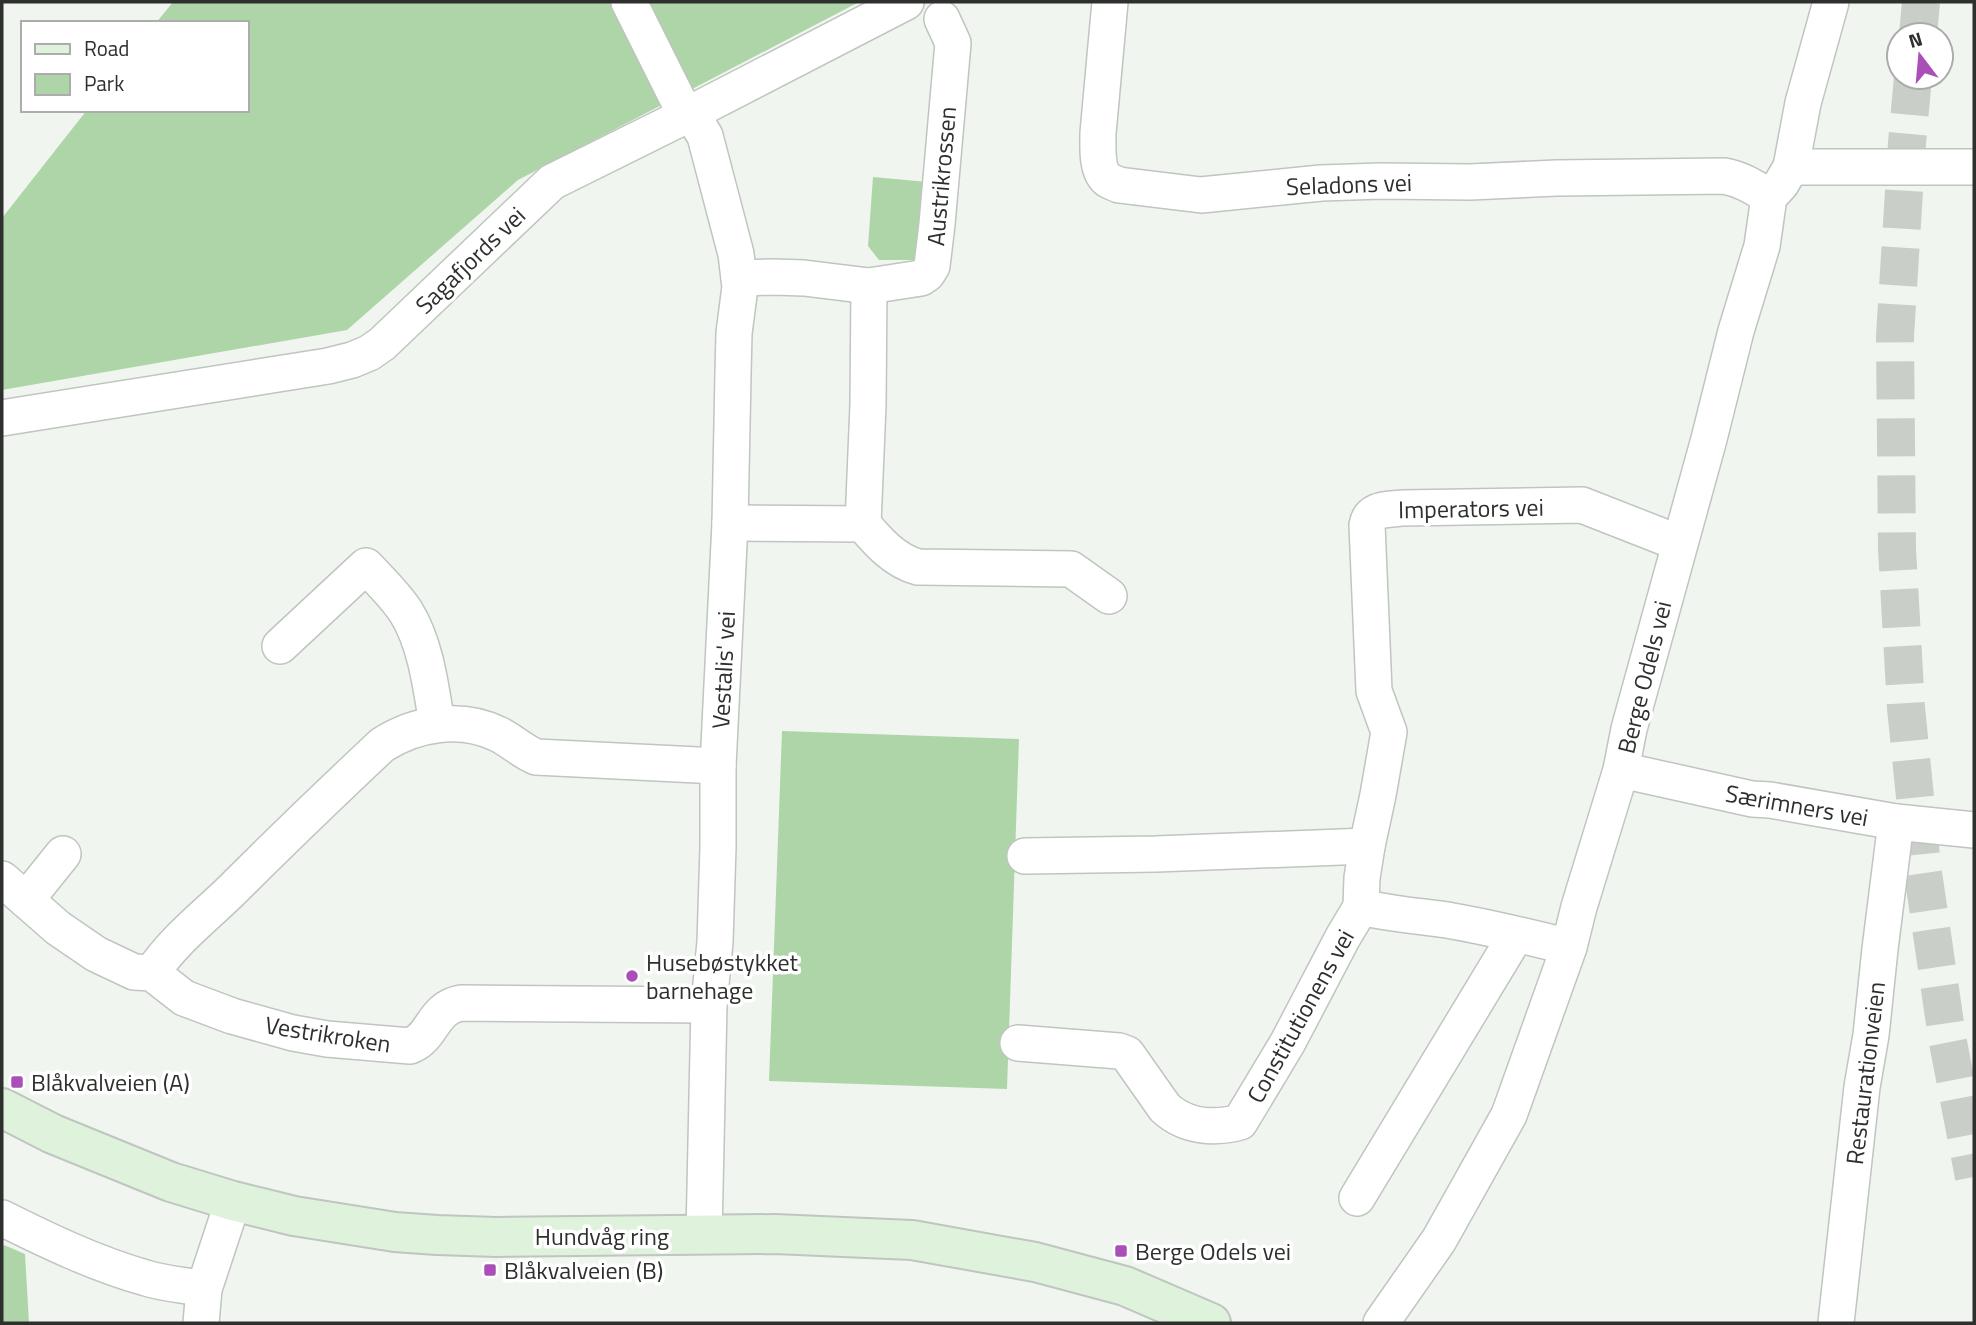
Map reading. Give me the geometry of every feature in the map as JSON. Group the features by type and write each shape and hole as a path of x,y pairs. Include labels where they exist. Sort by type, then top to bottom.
{"main road":[{"name":"Hundvåg ring","path":"2,1108 102,1156 171,1182 294,1216 352,1226 437,1235 496,1237 704,1234 912,1240 1035,1262 1125,1286 1211,1323"}],"street":[{"name":"Vestalis' vei","path":"629,2 679,102 691,113 705,136 736,254 740,287 734,333 730,523 718,766 719,835 715,942 709,1005 704,1234"},
{"name":"Sagafjords vei","path":"2,418 328,366 369,353 422,307 552,182 906,2"},
{"name":"Seladons vei","path":"1110,2 1098,133 1103,173 1107,179 1119,185 1201,195 1321,183 1724,176 1737,178 1769,197"},
{"name":"Berge Odels vei","path":"1381,1323 1439,1240 1509,1115 1569,947 1621,770 1629,729 1736,331 1762,246 1769,197 1791,167 1803,103 1831,2"},
{"name":"Austrikrossen","path":"739,278 775,276 869,286 921,278 927,274 932,266 937,224 953,43 943,19"},
{"path":"1791,167 1974,167"},
{"path":"869,286 863,524 878,542 898,559 910,565 1072,569 1110,596"},
{"name":"Imperators vei","path":"1381,710 1374,691 1372,654 1367,525 1373,513 1402,508 1582,505 1679,543"},
{"path":"730,523 863,524"},
{"path":"280,646 366,566 400,604 414,630 427,668 437,724"},
{"name":"Constitutionens vei","path":"1018,1043 1119,1051 1127,1054 1171,1113 1185,1121 1203,1126 1240,1122 1288,1042 1361,907 1367,846 1389,732 1381,710"},
{"path":"152,973 184,934 382,745 399,734 437,724 454,723 499,735 523,752 536,757 718,766"},
{"name":"Særimners vei","path":"1621,770 1752,799 1896,822 1974,831"},
{"name":"Restaurationveien","path":"1836,1323 1862,1087 1871,1035 1896,822"},
{"path":"1025,856 1367,846"},
{"name":"Vestrikroken","path":"63,854 14,890 58,928 96,954 134,972 152,973 184,998 232,1016 293,1033 327,1039 410,1046 418,1043 435,1018 451,1005 461,1003 709,1005"},
{"name":"Constitutionens vei","path":"1361,907 1458,922 1569,947"},
{"path":"1357,1198 1516,935"},
{"path":"201,1323 204,1289 233,1201"},
{"path":"2,1218 110,1266 163,1283 204,1289"}],"green space":[{"path":"173,2 859,2 518,180 347,330 2,390 2,218 85,112 248,112 248,21 158,21"},
{"path":"873,177 939,183 921,260 879,260 868,246"},
{"path":"782,731 1019,739 1007,1089 769,1081"},
{"path":"4,1245 25,1254 29,1323 2,1323"}],"tunnel":[{"path":"1919,21 1921,2"},
{"path":"1912,91 1895,336 1897,549 1906,708 1922,866 1947,1037 1974,1177"}],"place":[{"name":"Husebøstykket barnehage","path":"632,976"},
{"name":"Blåkvalveien (A)","path":"17,1082"},
{"name":"Berge Odels vei","path":"1121,1251"},
{"name":"Blåkvalveien (B)","path":"490,1270"}]}
